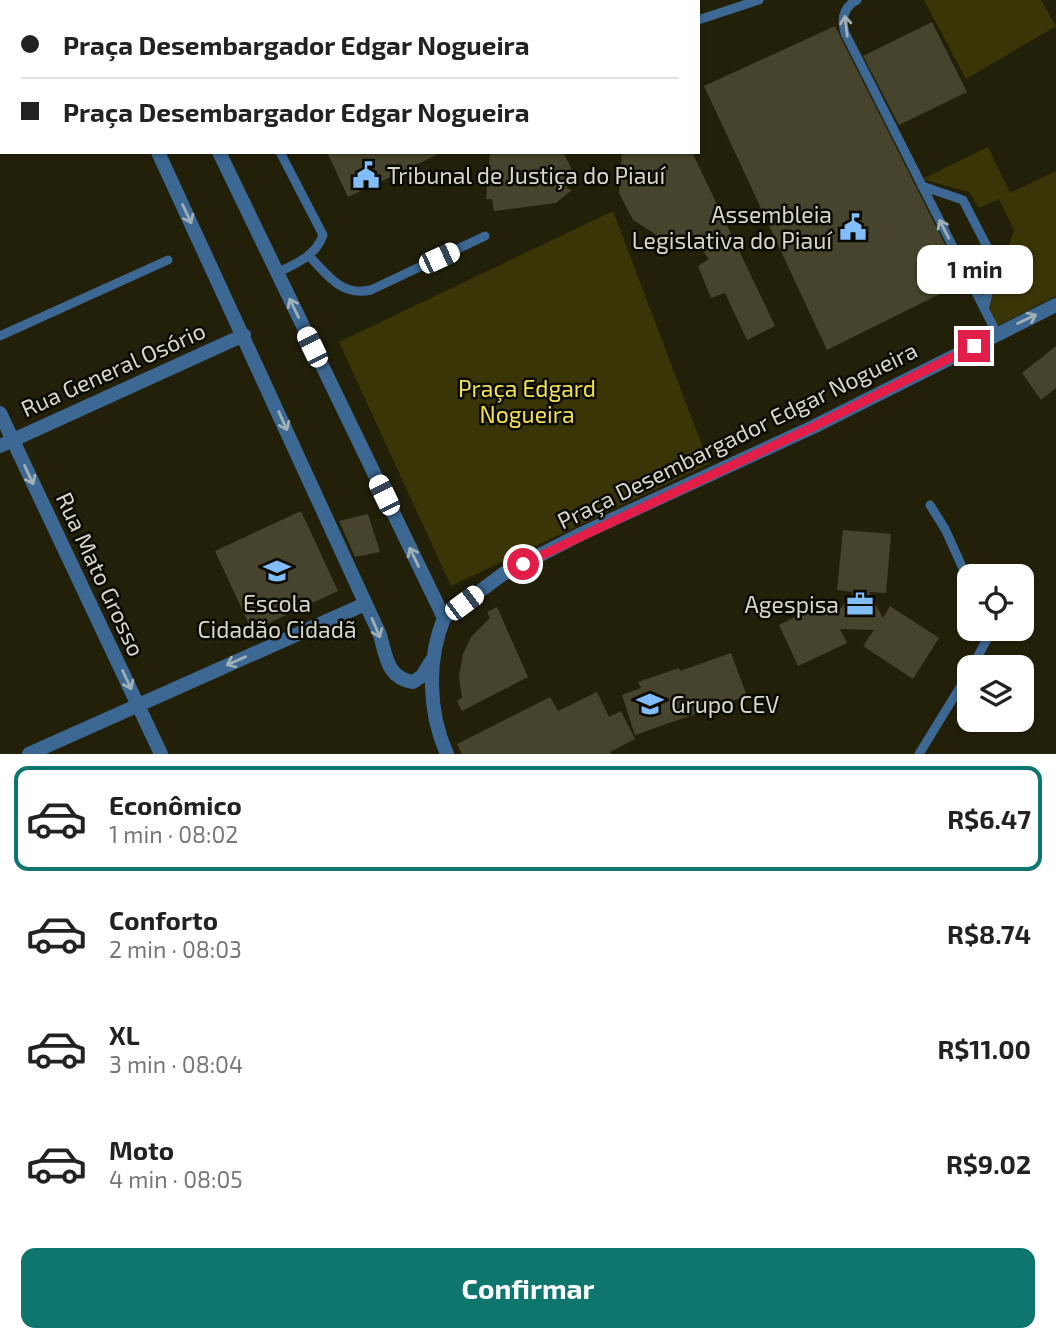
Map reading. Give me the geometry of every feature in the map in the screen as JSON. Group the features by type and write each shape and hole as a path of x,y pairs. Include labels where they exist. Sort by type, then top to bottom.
{"street":[{"path":"159,154 380,635 390,670 401,680 413,682 422,676 432,658 444,618 220,154"},
{"name":"Praça Desembargador Edgar Nogueira","path":"444,618 503,574 582,534 813,427 1056,305"},
{"name":"Rua General Osório","path":"6,443 244,335"},
{"name":"Rua Mato Grosso","path":"0,413 6,443 161,754"},
{"path":"29,754 365,604"},
{"path":"432,658 435,714 447,754"}],"lane":[{"path":"700,19 759,0"},
{"path":"857,0 845,11 842,23 845,33 997,334"},
{"path":"276,273 309,256 320,245 322,227 281,154"},
{"path":"922,186 963,200 996,264 984,309"},
{"path":"309,256 344,291 358,293 371,290 485,236"},
{"path":"0,336 168,260"},
{"path":"930,505 945,529 961,564"},
{"path":"919,754 957,692"}],"green space":[{"path":"924,0 1041,0 1056,26 966,79"},
{"path":"988,147 1010,193 1056,171 1056,296 997,326 988,309 1014,230 999,199 979,208 969,192 922,179"},
{"name":"Praça Edgard Nogueira","path":"613,211 709,464 451,586 339,342"}],"building":[{"path":"932,22 967,92 899,125 863,56"},
{"name":"Assembleia Legislativa do Piauí","path":"835,26 964,282 827,350 704,86"},
{"name":"Tribunal de Justiça do Piauí","path":"328,154 439,154 348,197"},
{"path":"490,154 564,154 574,174 566,188 572,190 556,203 494,211 492,199 486,199"},
{"path":"622,154 693,154 775,326 747,340 725,293 711,298 698,266 709,259 690,235 677,248 633,220 619,193"},
{"path":"1056,346 1056,388 1041,400 1022,373"},
{"name":"Escola Cidadão Cidadã","path":"301,511 338,591 252,631 215,551"},
{"path":"368,514 380,552 355,557 339,521"},
{"name":"Agespisa","path":"843,530 891,534 886,593 869,592 883,618 890,606 939,638 913,679 863,646 874,630 840,629 847,643 798,666 779,625 828,601 835,616 853,592 837,590"},
{"path":"497,607 528,677 462,711 457,701 462,698 459,676 463,654 471,637 490,618 487,612"},
{"path":"731,653 747,696 635,735 622,695 641,688 638,682"},
{"path":"597,692 609,717 621,711 635,739 610,752 612,754 462,754 457,744 550,697 558,711"}],"place":[{"name":"Tribunal de Justiça do Piauí","path":"366,175"},
{"name":"Assembleia Legislativa do Piauí","path":"853,227"},
{"name":"Escola Cidadão Cidadã","path":"277,571"},
{"name":"Agespisa","path":"860,604"},
{"name":"Grupo CEV","path":"650,704"}],"route":[{"path":"523,564 813,427 974,346"}]}
